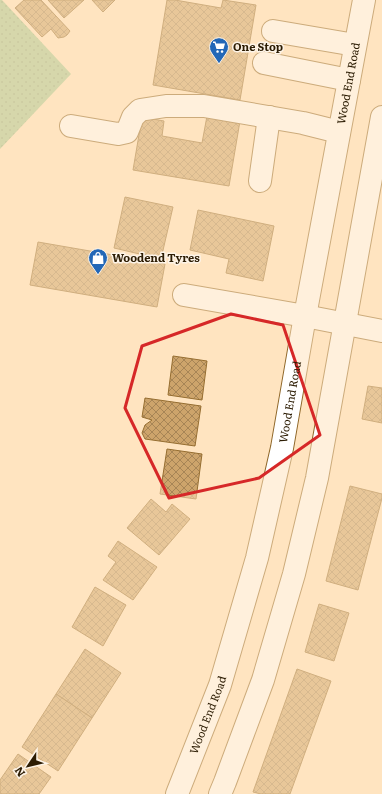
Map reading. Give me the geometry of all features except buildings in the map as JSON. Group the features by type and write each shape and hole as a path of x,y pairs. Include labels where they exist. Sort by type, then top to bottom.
{"street":[{"name":"Wood End Road","path":"177,794 220,685 257,558 282,448 364,0"},
{"path":"273,31 355,45"},
{"path":"264,63 349,80"},
{"path":"71,126 118,134 127,132 133,116 140,110 166,106 204,106 303,123 339,132"},
{"path":"260,181 269,117"},
{"path":"220,794 263,680 294,574 317,478 345,324 377,179 382,117"},
{"path":"184,295 382,331"}],"highlighted area":[{"path":"231,314 283,325 320,435 259,478 169,498 125,408 142,346"}],"green space":[{"path":"0,0 2,0 71,74 0,149"}],"place":[{"name":"One Stop","path":"219,64"},
{"name":"Woodend Tyres","path":"98,275"}]}
